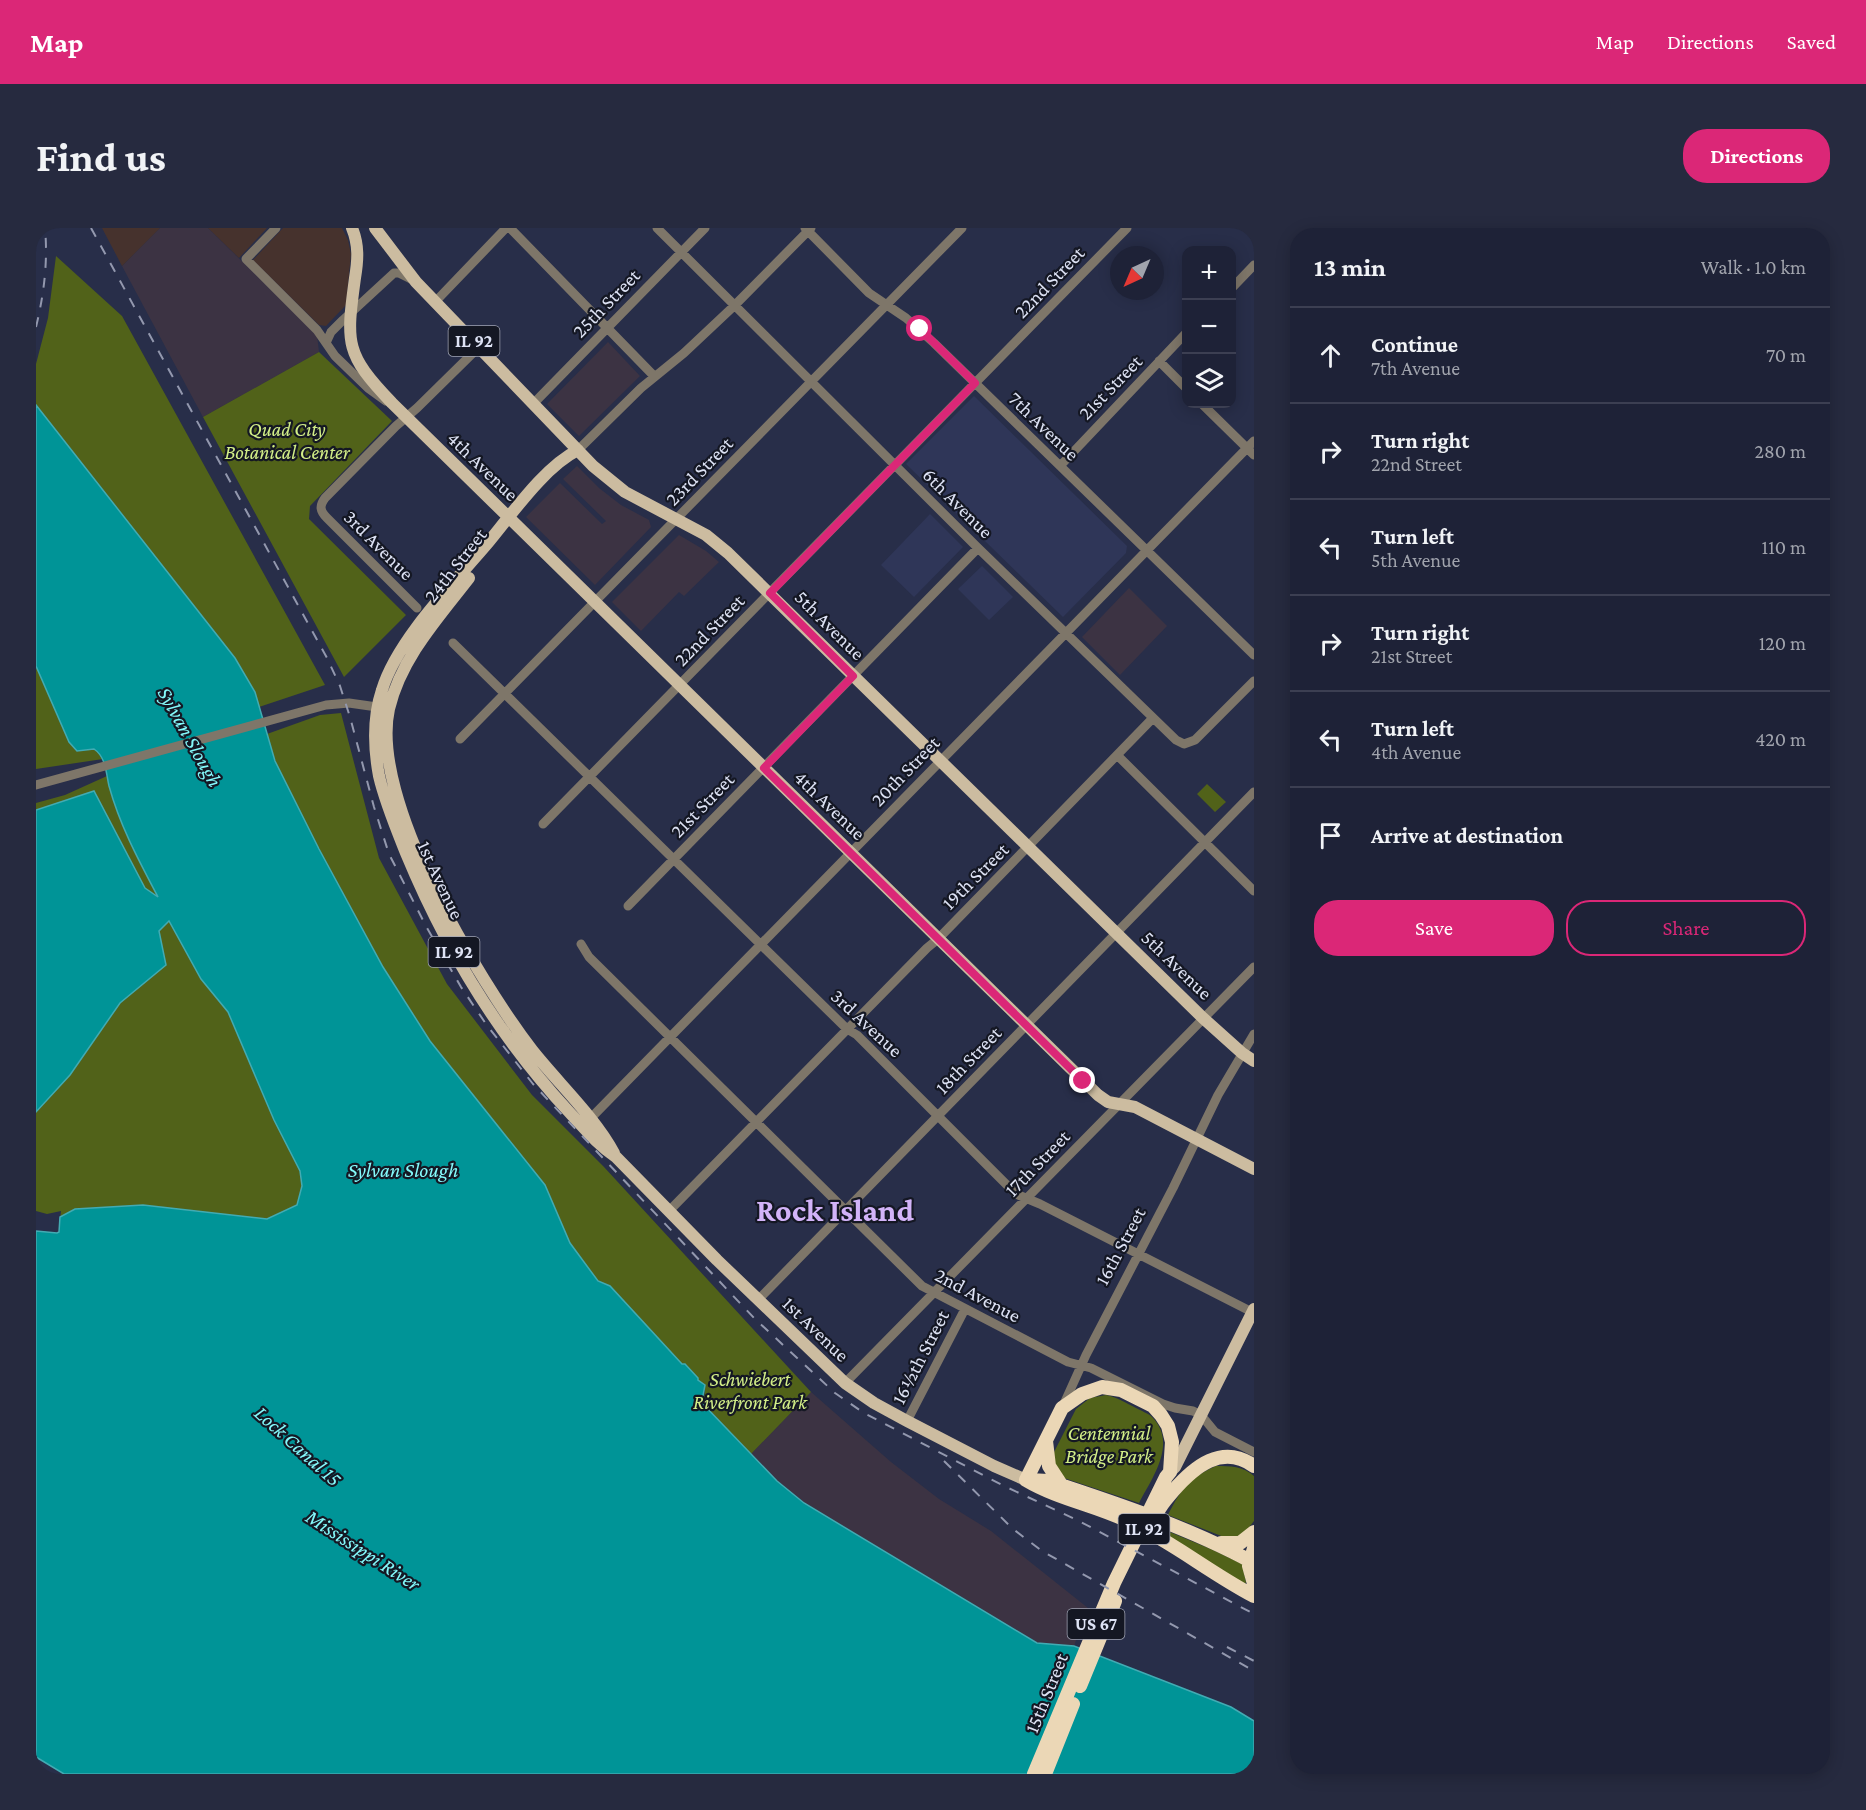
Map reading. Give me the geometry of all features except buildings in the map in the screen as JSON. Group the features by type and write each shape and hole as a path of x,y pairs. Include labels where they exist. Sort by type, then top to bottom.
{"highway":[{"path":"1062,1408 1082,1394 1102,1387 1121,1390 1147,1402 1158,1410 1170,1432 1172,1476"},
{"name":"16th Street","path":"1026,1480 1062,1408"},
{"path":"1046,1440 1049,1466 1062,1486"},
{"name":"15th Street","path":"1034,1774 1114,1583 1172,1476 1193,1469 1208,1460 1230,1457 1252,1460"},
{"name":"15th Street","path":"1045,1774 1117,1597 1172,1476"},
{"name":"1st Avenue","path":"1026,1480 1048,1481 1252,1557"},
{"name":"1st Avenue","path":"1026,1480 1045,1491 1130,1521 1164,1539 1254,1596"},
{"path":"1204,1538 1217,1543 1235,1544 1249,1538 1254,1533"},
{"path":"1252,1557 1250,1574 1254,1584"}],"main road":[{"path":"352,228 356,236 358,254 349,327 353,352 365,375 408,420"},
{"name":"5th Avenue","path":"375,228 416,282 578,450 614,484 716,543 770,593 1203,1018 1254,1061"},
{"name":"4th Avenue","path":"408,420 1104,1100 1135,1107 1254,1169"},
{"name":"24th Street","path":"384,708 390,670 402,648 511,521 528,495 566,456 578,450"},
{"name":"1st Avenue","path":"384,708 376,748 382,786 398,833 426,898 459,960 500,1024 531,1066 586,1123 600,1146 616,1157 758,1300 845,1383 874,1403 907,1421 1026,1480"},
{"name":"15th Street","path":"1172,1476 1253,1312"}],"street":[{"path":"276,228 246,259 317,330 335,356 380,398 392,403"},
{"path":"435,302 508,228 654,376"},
{"name":"6th Avenue","path":"657,228 978,548 1176,740 1188,744 1201,735 1254,681"},
{"name":"25th Street","path":"534,403 705,228"},
{"name":"23rd Street","path":"460,739 962,228"},
{"name":"22nd Street","path":"543,824 1126,228"},
{"name":"7th Avenue","path":"808,229 869,293 920,329 1254,655"},
{"name":"24th Street","path":"578,450 654,376 684,353 734,306 808,229"},
{"path":"1236,284 1254,265"},
{"path":"326,343 331,332 396,272 416,282"},
{"name":"21st Street","path":"1060,466 1182,337"},
{"path":"408,420 479,347"},
{"path":"1159,361 1182,384"},
{"path":"1207,408 1252,448"},
{"name":"3rd Avenue","path":"408,420 325,498 321,509 327,518 417,608"},
{"name":"20th Street","path":"586,1123 1146,551 1252,448"},
{"name":"21st Street","path":"628,906 978,548"},
{"name":"3rd Avenue","path":"453,643 761,946 847,1029 864,1042 1012,1191 1253,1312"},
{"path":"36,785 326,705 358,704 384,708"},
{"name":"19th Street","path":"669,1211 1029,847 1153,718"},
{"path":"1117,755 1254,891"},
{"name":"18th Street","path":"758,1300 1254,792"},
{"name":"2nd Avenue","path":"581,944 589,957 922,1286 1068,1362 1081,1364 1139,1390 1163,1404 1201,1415 1215,1432 1252,1460"},
{"name":"17th Street","path":"845,1383 1254,967"},
{"name":"16th Street","path":"1062,1408 1081,1364 1218,1095 1254,1034"},
{"name":"16½th Street","path":"907,1421 965,1309"}],"shaded area":[{"path":"102,228 160,228 122,266"},
{"path":"160,228 208,228 317,335 319,352 203,417 122,266"},
{"path":"208,228 267,228 239,258"},
{"path":"283,228 342,228 348,240 351,254 346,305 326,326 319,325 253,260"},
{"path":"608,342 640,376 579,436 547,404"},
{"path":"974,396 1127,546 1126,553 1063,617 906,464"},
{"path":"577,466 599,488 621,505 649,520 651,527 595,585 526,517 560,483 602,524 606,521 563,479"},
{"path":"930,514 963,547 914,597 881,565"},
{"path":"679,535 706,551 719,562 684,596 679,592 641,631 612,602"},
{"path":"982,566 1013,597 989,620 958,589"},
{"path":"1129,588 1167,626 1120,675 1082,637"},
{"path":"811,1392 891,1462 939,1499 991,1531 1088,1608 1074,1646 1038,1643 804,1503 777,1481 751,1454"}],"green space":[{"path":"56,256 122,316 325,685 259,707 255,692 36,405 36,364 48,318"},
{"name":"Quad City Botanical Center","path":"319,352 392,421 310,506 309,519 406,615 344,677 203,417"},
{"path":"36,666 69,742 77,751 94,749 103,759 36,769"},
{"name":"Schwiebert Riverfront Park","path":"341,713 379,858 447,984 532,1095 604,1167 811,1392 751,1454 704,1405 705,1385 685,1364 682,1364 610,1286 598,1281 570,1243 545,1185 430,1041 383,967 319,849 275,761 267,734 320,715"},
{"path":"107,776 294,1129 316,1232 59,1230 61,1211 47,1214 36,1211 36,1084 56,804 36,810 36,803 65,795"},
{"path":"1207,784 1226,802 1215,812 1197,794"},
{"name":"Centennial Bridge Park","path":"1106,1395 1121,1400 1150,1416 1159,1427 1163,1438 1163,1449 1156,1472 1139,1503 1064,1478 1054,1467 1053,1454 1076,1409 1090,1398"},
{"name":"Centennial Bridge Park","path":"1216,1466 1241,1468 1254,1476 1254,1521 1243,1535 1229,1539 1168,1515 1187,1485"},
{"path":"1160,1528 1242,1564 1246,1582 1244,1586 1158,1532"}],"water":[{"path":"36,405 235,658 255,692 275,761 319,849 383,967 430,1041 545,1185 570,1243 598,1281 610,1286 682,1364 685,1364 705,1385 702,1401 704,1405 777,1481 804,1503 1037,1643 1074,1646 1231,1707 1254,1721 1254,1774 64,1774 36,1757 36,1231 59,1232 60,1217 75,1209 143,1205 267,1219 297,1205 302,1186 300,1171 274,1120 228,1012 201,979 169,921 159,931 166,965 120,1003 70,1075 36,1112 36,810 94,791 145,888 158,897 130,843 109,786 101,756 94,749 77,751 69,742 36,666"}],"railway":[{"path":"36,327 45,278 45,228"},
{"path":"91,228 327,658 340,686 350,717 389,854 427,928 461,987 486,1024 533,1084 755,1319 835,1393 864,1413 1002,1485 1079,1521 1254,1614"},
{"path":"944,1461 1013,1529 1042,1551 1254,1671"},
{"path":"1227,1647 1254,1661"}],"district":[{"name":"Rock Island","path":"835,1210"}],"route":[{"path":"920,329 975,383 770,593 853,676 764,768 1083,1081"}],"water label":[{"name":"Sylvan Slough","path":"190,737"},
{"name":"Sylvan Slough","path":"403,1170"},
{"name":"Lock Canal 15","path":"298,1446"},
{"name":"Mississippi River","path":"363,1550"}]}
